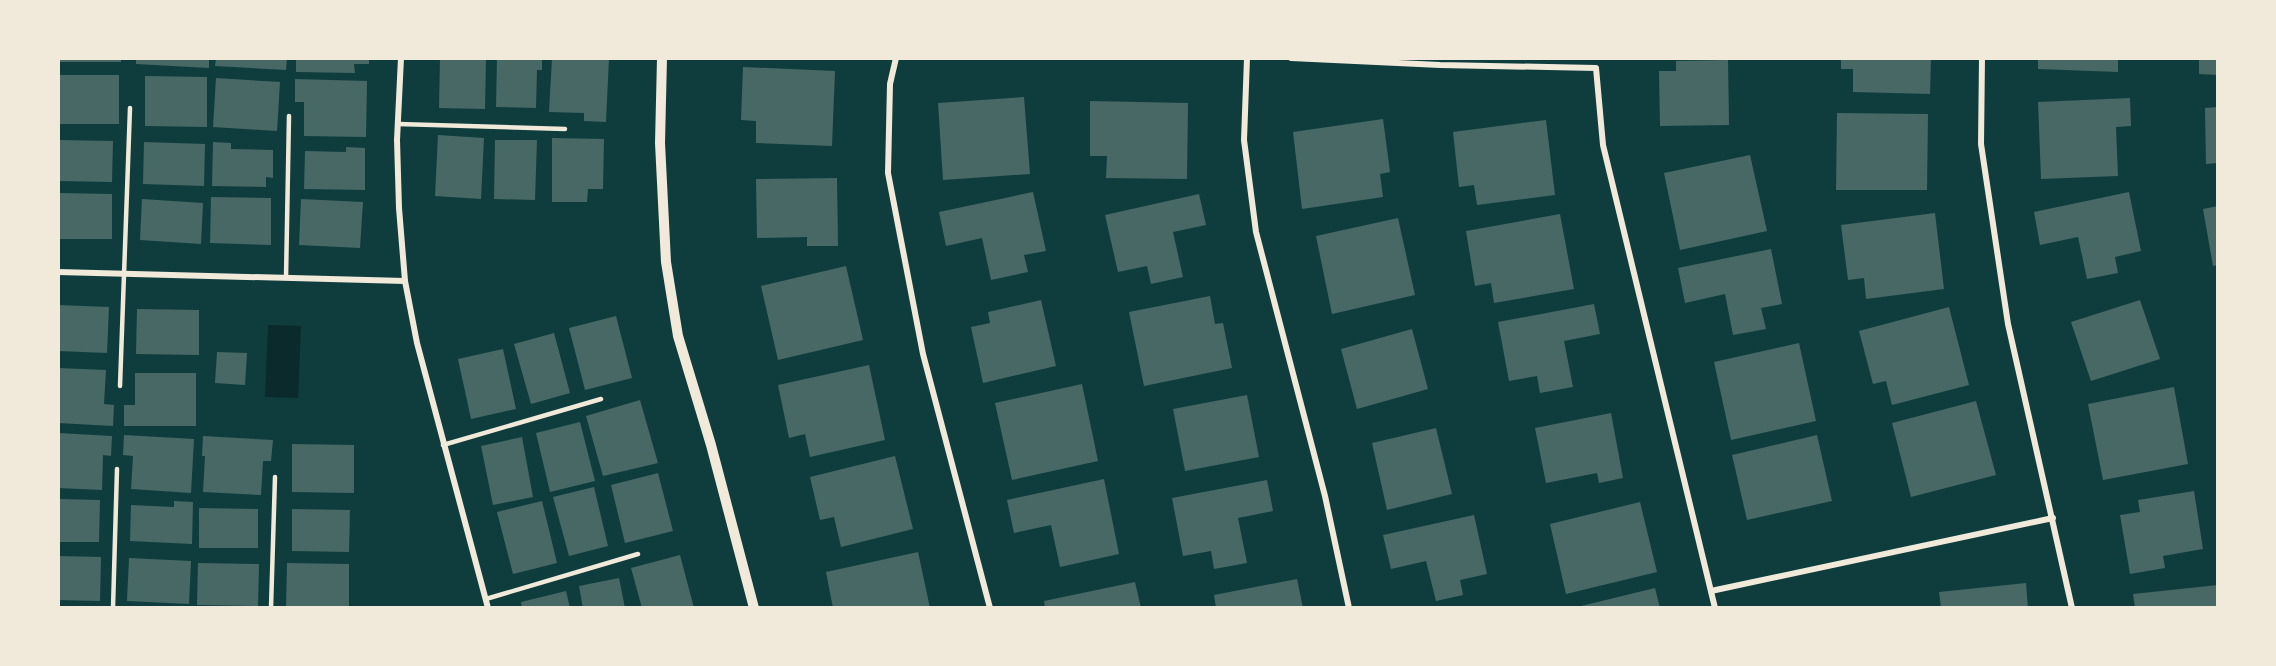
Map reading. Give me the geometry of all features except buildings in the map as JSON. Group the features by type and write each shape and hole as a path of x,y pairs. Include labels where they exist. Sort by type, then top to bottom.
{"street":[{"path":"401,58 398,124 399,208 405,281 417,343 488,608"},
{"path":"662,58 660,143 666,262 678,336 711,445 754,608"},
{"path":"896,58 890,84 888,173 923,354 990,608"},
{"path":"1247,58 1244,140 1256,232 1326,496 1349,608"},
{"path":"1291,58 1596,68 1603,145 1715,608"},
{"path":"1982,58 1981,144 2008,324 2072,608"},
{"path":"58,272 405,281"},
{"path":"1711,591 2053,518"}],"lane":[{"path":"120,386 130,108"},
{"path":"286,278 289,116"},
{"path":"398,124 565,129"},
{"path":"444,445 601,399"},
{"path":"113,608 117,469"},
{"path":"271,608 275,477"},
{"path":"486,599 638,554"}],"water":[{"path":"268,325 301,326 298,398 265,397"}]}
